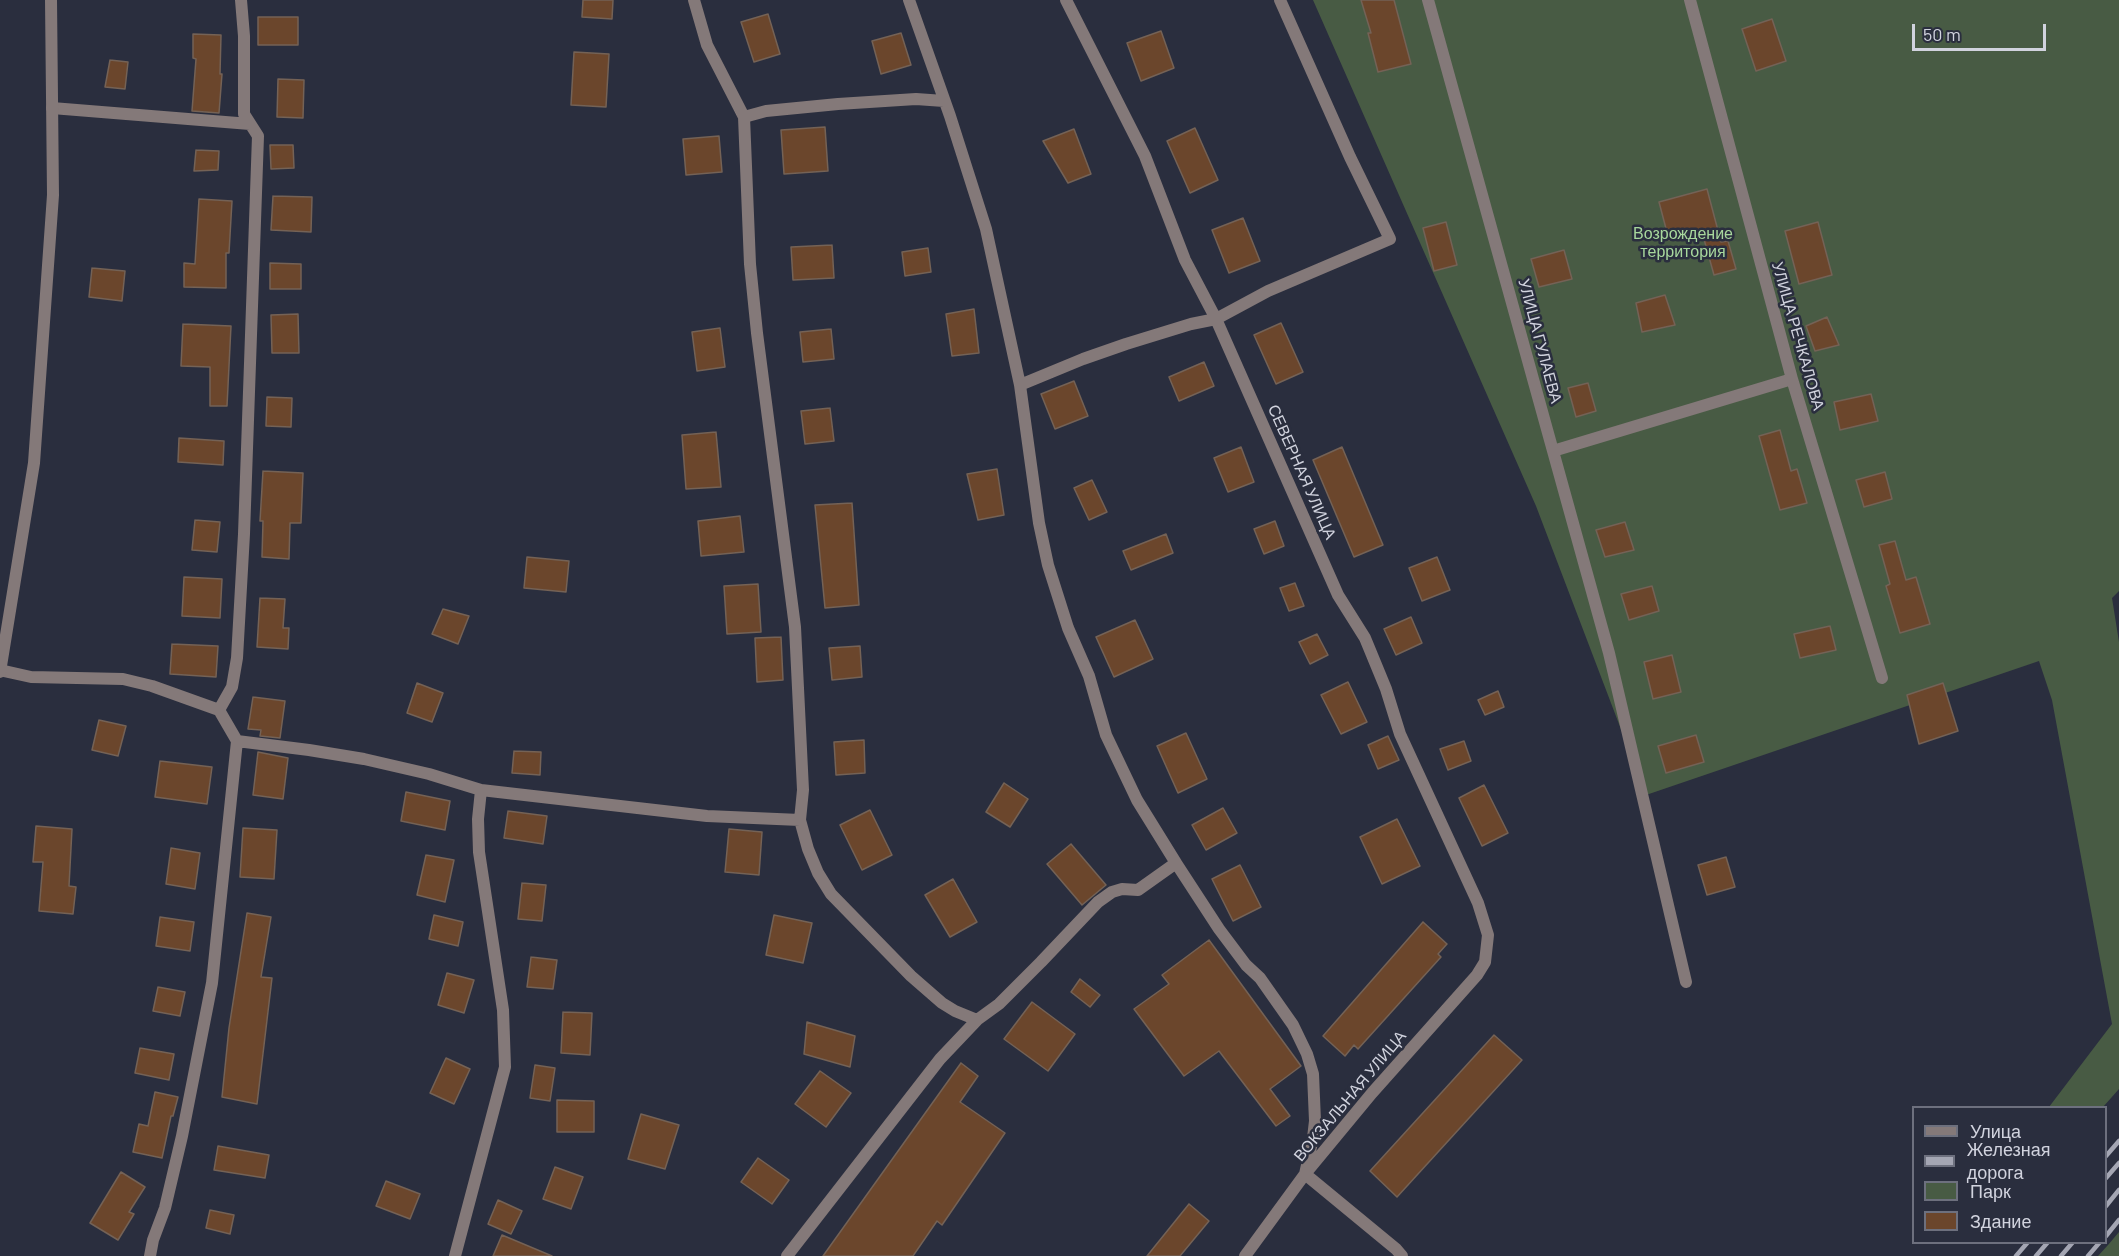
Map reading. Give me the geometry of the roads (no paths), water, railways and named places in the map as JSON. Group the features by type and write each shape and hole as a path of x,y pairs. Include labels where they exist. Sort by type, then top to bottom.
{"street":[{"path":"51,0 53,195 34,463 0,671 32,676 123,679 152,686 219,710 237,741 212,983 182,1136 165,1208 153,1240 150,1256"},
{"path":"219,710 232,687 237,658 244,534 258,136 244,114 244,36 241,0"},
{"path":"694,0 706,45 744,117 750,264 795,627 803,790 800,820 808,849 818,873 831,894 911,976 942,1003 977,1020"},
{"path":"909,0 950,116 986,229 1020,385 1039,523 1048,565 1065,618 1089,676 1106,735 1137,800 1176,863 1219,929 1246,965 1260,978 1293,1025 1307,1054 1312,1074 1315,1121 1305,1174 1402,1256"},
{"name":"СЕВЕРНАЯ УЛИЦА","path":"1066,0 1145,156 1185,260 1216,319 1338,595 1365,639 1386,689 1401,734 1478,903 1488,934 1485,962"},
{"path":"1020,385 1126,344 1191,324 1216,319 1268,291 1390,239 1350,157 1280,0"},
{"name":"УЛИЦА ГУЛАЕВА","path":"1428,0 1609,653 1686,982"},
{"name":"УЛИЦА РЕЧКАЛОВА","path":"1690,0 1792,379 1882,678"},
{"path":"744,117 766,111 838,104 916,99 944,101"},
{"path":"52,108 250,124"},
{"path":"1553,451 1792,379"},
{"path":"237,741 364,759 429,774 481,790 707,816 800,820"},
{"path":"455,1256 505,1067 502,1002 479,852 478,819 481,790"},
{"path":"787,1256 940,1059 977,1020 1008,996 1098,902 1112,892 1122,889 1138,890 1176,863"},
{"name":"ВОКЗАЛЬНАЯ УЛИЦА","path":"1245,1256 1305,1174 1372,1093 1477,975 1485,962"}],"railway":[{"path":"2107,1155 2119,1141"},
{"path":"2107,1177 2119,1163"},
{"path":"2107,1205 2119,1190"},
{"path":"2107,1235 2119,1220"},
{"path":"2016,1256 2026,1244"},
{"path":"2036,1256 2046,1244"},
{"path":"2061,1256 2071,1244"},
{"path":"2088,1256 2098,1244"}],"park label":[{"name":"Возрождение территория","path":"1683,243"}]}
